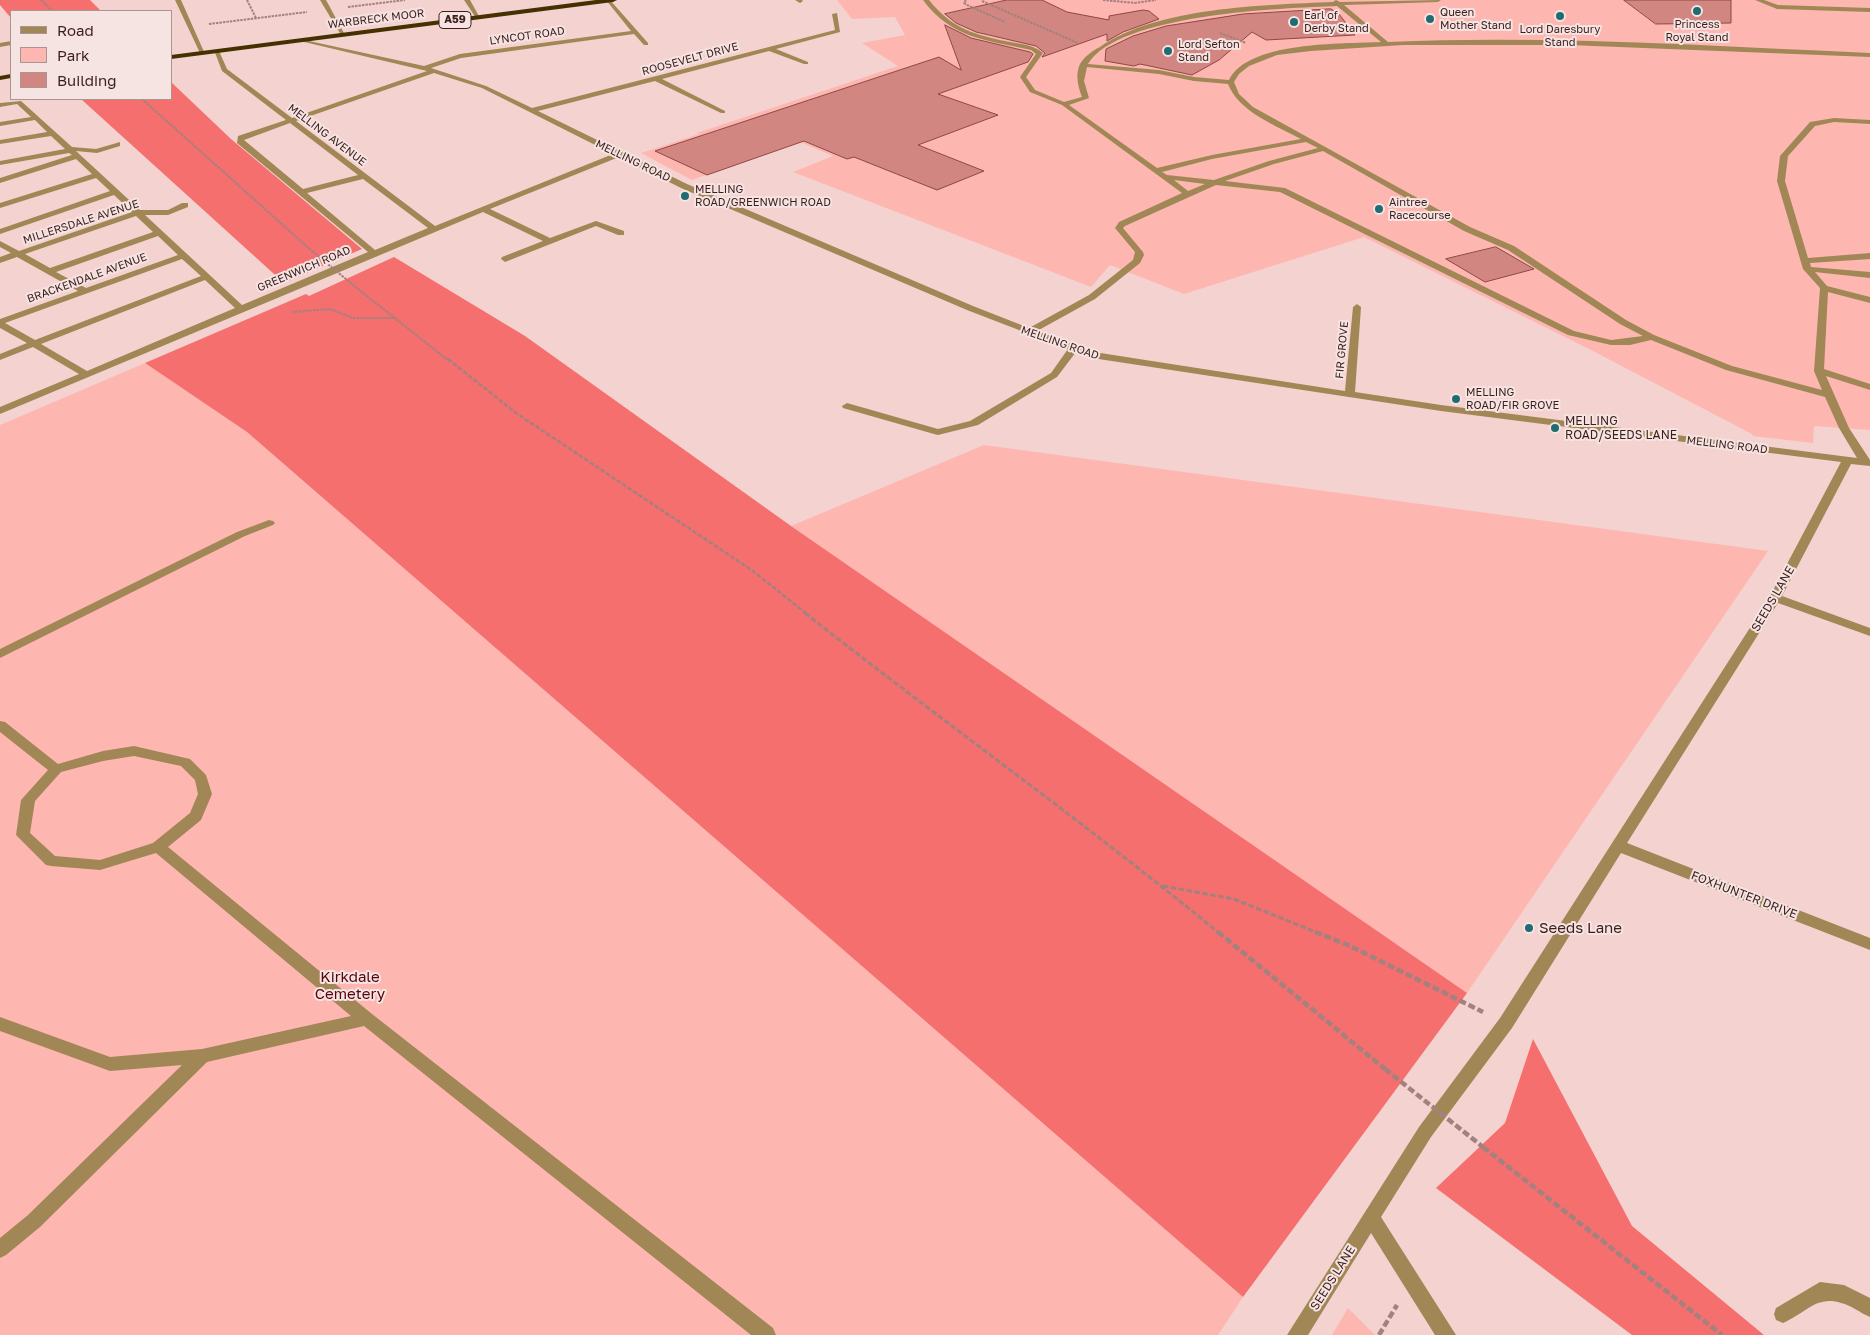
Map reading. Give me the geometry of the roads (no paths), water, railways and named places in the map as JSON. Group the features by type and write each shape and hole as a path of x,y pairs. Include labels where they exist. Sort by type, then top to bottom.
{"highway":[{"name":"WARBRECK MOOR","path":"172,57 610,0"}],"street":[{"path":"178,0 202,53"},
{"path":"323,0 343,34"},
{"path":"466,0 478,17"},
{"path":"610,0 646,44"},
{"path":"926,0 935,15 961,31 986,40 1033,49 1040,53 1024,77 1032,91 1064,104 1162,177 1188,194"},
{"path":"1064,104 1086,98 1080,75 1083,64 1094,50 1113,36 1137,25 1174,14 1252,4 1438,0"},
{"path":"1758,0 1777,6 1870,10"},
{"path":"1336,2 1385,43"},
{"name":"ROOSEVELT DRIVE","path":"530,111 838,31 835,14"},
{"name":"LYNCOT ROAD","path":"424,68 460,56 635,32"},
{"name":"MELLING ROAD","path":"302,40 338,50 424,68 484,87 684,186 1028,332 1073,349 1113,360 1441,408 1868,462"},
{"path":"1830,395 1730,368 1652,337 1623,322 1510,248 1467,229 1306,140 1242,102 1232,89 1231,82 1232,76 1244,67 1268,55 1298,50 1385,43 1536,43 1870,55"},
{"path":"768,48 806,63"},
{"name":"MELLING AVENUE","path":"216,51 224,70 434,229"},
{"path":"1083,64 1231,82"},
{"path":"374,253 240,141 241,138 434,71"},
{"path":"657,79 724,112"},
{"path":"0,105 19,102 240,309"},
{"path":"0,124 36,118"},
{"path":"1870,122 1834,120 1813,124 1784,156 1781,181 1806,265 1824,288 1870,300"},
{"path":"0,142 53,133"},
{"path":"1154,171 1212,157 1306,140"},
{"path":"97,151 117,144"},
{"path":"1028,332 1092,297 1137,261 1140,255 1139,252 1122,233 1119,228 1122,224 1251,168 1324,149"},
{"path":"0,163 70,150 97,151 108,155"},
{"name":"GREENWICH ROAD","path":"0,411 374,253 619,154"},
{"path":"0,181 77,156"},
{"path":"0,206 96,174"},
{"path":"302,192 365,176"},
{"path":"1162,177 1282,190 1571,333 1593,340 1616,343 1634,343 1652,337"},
{"path":"0,232 115,192"},
{"path":"169,214 185,205"},
{"path":"484,209 550,241"},
{"name":"MILLERSDALE AVENUE","path":"0,260 137,213 169,214 180,218"},
{"path":"505,259 596,222 621,233"},
{"path":"50,272 158,233"},
{"path":"0,244 85,291"},
{"name":"BRACKENDALE AVENUE","path":"0,323 182,256"},
{"path":"1806,265 1870,256"},
{"path":"1806,265 1870,275"},
{"path":"0,356 206,277"},
{"path":"1824,288 1819,371 1844,428 1860,456 1868,462"},
{"name":"FIR GROVE","path":"1350,395 1357,307"},
{"path":"0,323 86,374"},
{"path":"847,406 938,432 974,423 1054,375 1073,349"},
{"path":"1819,371 1870,387"},
{"name":"SEEDS LANE","path":"1297,1335 1425,1132 1506,1023 1619,846 1775,598 1848,460"},
{"path":"0,654 241,534 269,523"},
{"path":"1775,598 1870,632"},
{"path":"0,725 56,769"},
{"path":"134,751 185,762 201,778 204,794 196,816 158,847 100,865 51,861 23,835 28,800 56,769 104,756 134,751"},
{"name":"FOXHUNTER DRIVE","path":"1619,846 1870,944"},
{"path":"158,847 366,1019 766,1335"},
{"path":"0,1024 110,1064 202,1056 366,1019"},
{"path":"0,1249 34,1221 202,1056"},
{"path":"1372,1217 1446,1335"},
{"path":"1783,1314 1820,1291 1844,1294 1870,1308"}],"place":[{"name":"Princess Royal Stand","path":"1697,11"},
{"name":"Lord Daresbury Stand","path":"1560,16"},
{"name":"Queen Mother Stand","path":"1430,19"},
{"name":"Earl of Derby Stand","path":"1294,22"},
{"name":"Lord Sefton Stand","path":"1168,51"},
{"name":"MELLING ROAD/GREENWICH ROAD","path":"685,196"},
{"name":"Aintree Racecourse","path":"1379,209"},
{"name":"MELLING ROAD/FIR GROVE","path":"1456,399"},
{"name":"MELLING ROAD/SEEDS LANE","path":"1555,428"},
{"name":"Seeds Lane","path":"1529,928"}],"park label":[{"name":"Kirkdale Cemetery","path":"350,986"}]}
